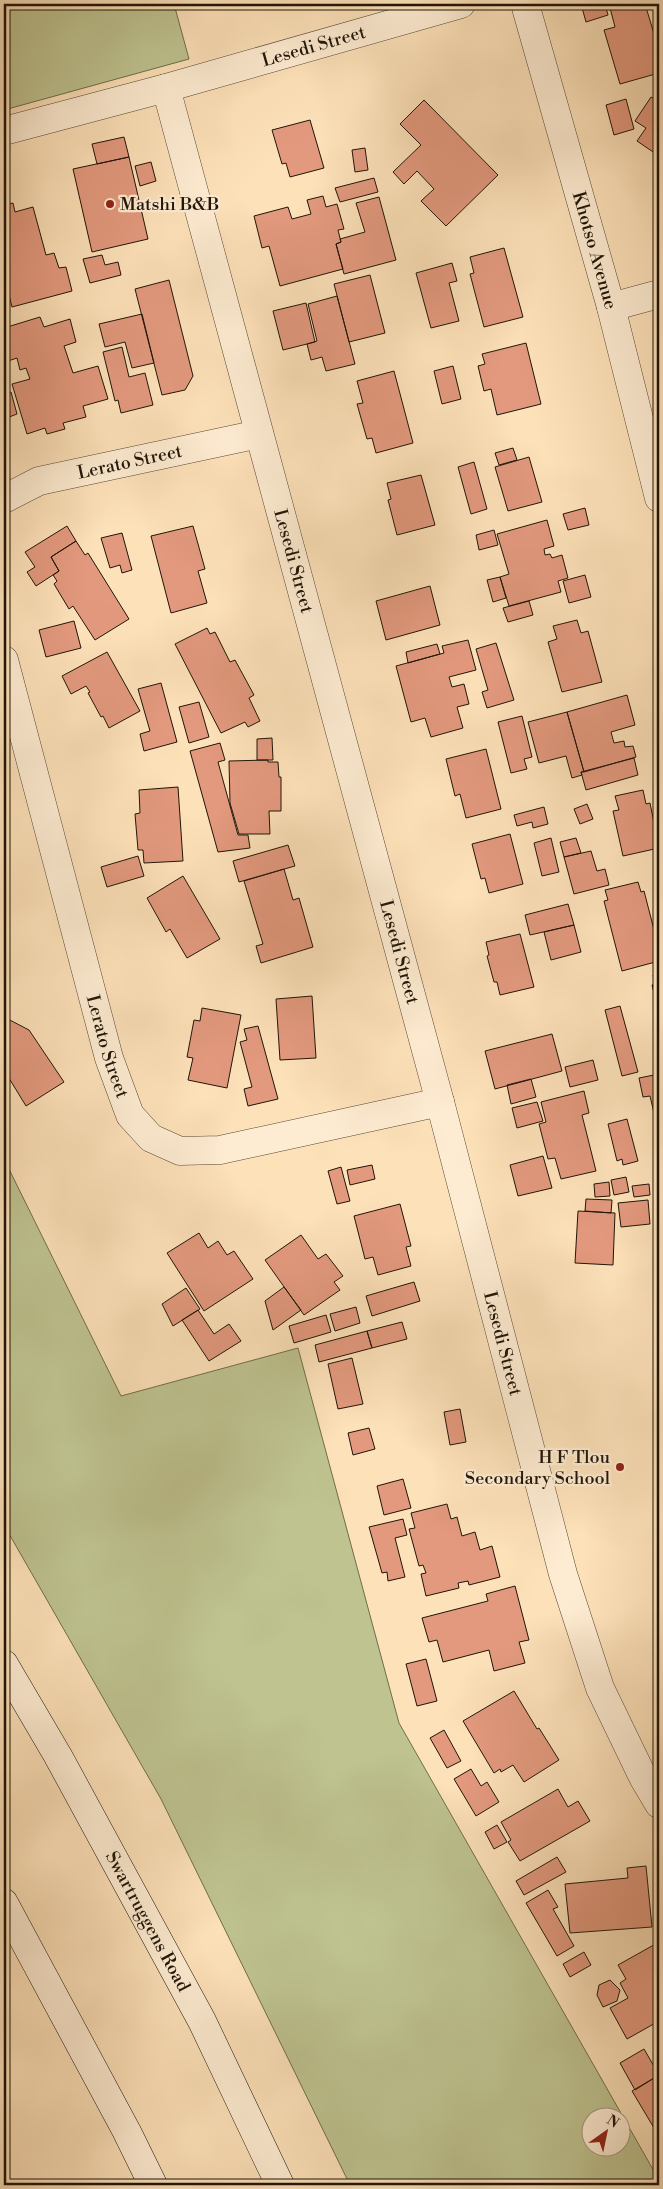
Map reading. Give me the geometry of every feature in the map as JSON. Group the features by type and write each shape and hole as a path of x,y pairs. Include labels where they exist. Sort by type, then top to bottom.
{"street":[{"name":"Lesedi Street","path":"4,131 166,88 461,4"},
{"name":"Khotso Avenue","path":"525,4 611,307 659,498"},
{"name":"Lesedi Street","path":"166,88 440,1102 563,1574 600,1688 643,1777 659,1804"},
{"path":"611,307 659,294"},
{"name":"Lerato Street","path":"4,500 39,481 259,434"},
{"name":"Lerato Street","path":"4,660 109,1058 130,1115 151,1138 180,1151 220,1150 440,1102"},
{"name":"Swartruggens Road","path":"4,1664 58,1756 202,2021 280,2185"},
{"path":"4,1903 127,2132 153,2185"}],"green space":[{"path":"4,4 174,4 189,59 4,110"},
{"path":"4,1159 121,1396 298,1348 399,1723 617,2106 580,2106 580,2156 630,2156 630,2129 659,2180 659,2185 350,2185 161,1799 4,1525"}],"building":[{"path":"581,4 605,4 608,15 586,22"},
{"path":"609,4 645,4 655,37 659,36 659,73 620,84 604,30 615,27"},
{"path":"651,97 659,102 659,156 637,141 646,128 635,121"},
{"path":"626,99 634,129 614,135 606,105"},
{"path":"424,100 498,175 446,226 421,201 434,189 417,171 404,184 393,172 421,145 400,124"},
{"path":"310,120 324,168 290,177 286,163 282,164 272,130"},
{"path":"124,137 129,157 97,164 92,144"},
{"path":"365,148 368,170 355,172 352,150"},
{"name":"Matshi B&B","path":"129,157 148,239 92,252 73,169"},
{"path":"151,162 156,181 140,186 135,166"},
{"path":"374,178 378,192 340,202 335,188"},
{"path":"323,196 326,207 337,204 344,229 338,230 341,242 336,244 343,269 280,286 269,246 262,248 254,216 288,207 292,219 311,214 307,200"},
{"path":"379,197 396,260 344,274 336,244 341,242 340,239 365,232 356,203"},
{"path":"13,203 15,212 33,207 46,255 54,253 59,268 66,267 72,291 12,307 4,276 4,266 9,265 8,262 4,263 4,205"},
{"path":"504,248 523,317 484,327 470,274 474,273 470,257"},
{"path":"102,255 105,265 118,262 121,275 90,283 83,259"},
{"path":"452,263 457,281 449,283 459,321 431,328 416,273"},
{"path":"370,275 385,333 349,342 334,284"},
{"path":"169,280 193,376 185,390 162,395 135,289"},
{"path":"337,296 355,364 326,371 322,357 311,360 307,344 317,341 308,304"},
{"path":"306,303 315,342 283,350 273,311"},
{"path":"142,314 154,363 132,368 125,342 105,347 99,324"},
{"path":"40,317 44,327 70,319 76,342 64,346 73,373 98,366 108,399 83,406 86,417 63,423 65,429 47,434 45,428 27,434 12,384 30,379 26,368 20,370 17,358 8,361 4,347 4,328"},
{"path":"526,343 541,404 497,415 491,389 484,391 478,366 485,364 482,354"},
{"path":"122,347 129,377 145,373 153,405 121,413 118,400 115,401 103,352"},
{"path":"453,366 461,399 442,404 434,371"},
{"path":"394,371 413,443 376,453 372,438 367,439 357,404 363,403 357,381"},
{"path":"11,392 17,414 4,419 4,394"},
{"path":"513,448 517,460 499,465 495,453"},
{"path":"529,457 542,502 508,511 495,467"},
{"path":"474,462 487,509 471,514 458,467"},
{"path":"421,475 435,525 397,535 388,500 391,499 387,483"},
{"path":"585,508 589,525 568,530 563,514"},
{"path":"547,520 554,546 544,549 545,555 550,554 552,558 562,555 568,578 558,581 561,592 509,606 500,577 509,574 497,534"},
{"path":"67,526 76,541 51,557 59,571 36,586 27,572 35,567 25,552"},
{"path":"193,526 205,569 198,571 207,603 171,613 151,536"},
{"path":"494,530 498,545 479,550 476,535"},
{"path":"122,533 132,570 122,573 120,565 110,568 101,538"},
{"path":"76,541 85,555 88,553 129,619 95,640 73,606 69,609 54,584 57,581 53,575 59,571 51,557"},
{"path":"585,575 591,597 569,603 563,581"},
{"path":"500,577 506,598 493,602 487,580"},
{"path":"430,586 440,625 386,640 376,601"},
{"path":"529,601 533,615 508,622 503,608"},
{"path":"577,620 581,633 588,631 602,682 562,692 548,642 557,639 553,626"},
{"path":"74,621 81,648 46,657 39,630"},
{"path":"207,628 210,634 215,632 230,662 235,660 254,695 249,698 260,721 248,727 245,722 221,733 175,644"},
{"path":"468,640 476,670 449,677 452,687 464,684 469,704 457,707 463,728 431,737 425,718 411,722 396,666 444,653 442,646"},
{"path":"496,643 514,700 487,708 482,692 488,690 476,649"},
{"path":"437,644 440,654 408,663 406,652"},
{"path":"107,652 140,711 109,728 103,716 101,717 86,686 71,694 62,676"},
{"path":"161,683 177,742 144,751 140,734 150,731 138,689"},
{"path":"627,695 635,725 611,732 614,743 624,741 625,747 633,746 636,757 584,772 567,712"},
{"path":"199,702 209,737 189,743 179,707"},
{"path":"567,712 584,772 581,772 582,775 572,778 566,756 539,763 528,722"},
{"path":"522,716 532,757 524,759 527,769 511,773 498,722"},
{"path":"272,738 273,760 257,760 257,739"},
{"path":"220,743 225,760 218,762 238,835 248,835 250,848 218,852 190,751"},
{"path":"486,749 501,809 466,818 460,794 455,796 446,759"},
{"path":"634,758 638,775 586,790 581,772"},
{"path":"268,760 268,762 278,762 279,777 281,777 281,811 269,811 270,834 239,834 230,803 229,761"},
{"path":"178,787 183,861 144,863 143,850 138,850 135,814 140,813 139,790"},
{"path":"643,790 646,804 650,803 659,848 623,856 613,811 619,810 615,796"},
{"path":"587,804 593,819 580,824 574,809"},
{"path":"544,807 548,824 533,828 532,822 517,826 514,815"},
{"path":"510,834 523,884 489,893 485,878 481,879 472,844"},
{"path":"551,838 559,872 542,876 534,843"},
{"path":"576,838 581,853 564,857 560,842"},
{"path":"288,845 295,866 239,882 233,861"},
{"path":"591,851 597,871 605,869 609,885 574,894 564,857"},
{"path":"138,856 144,876 107,887 101,867"},
{"path":"284,869 293,900 299,898 313,947 261,963 256,946 263,944 244,881"},
{"path":"183,876 220,939 187,958 170,929 166,932 147,898"},
{"path":"638,882 641,892 644,891 659,949 659,961 622,971 604,901 608,900 605,890"},
{"path":"568,904 574,925 530,935 525,915"},
{"path":"574,925 581,952 551,960 544,932"},
{"path":"520,934 534,987 500,995 497,982 494,982 487,956 489,955 486,942"},
{"path":"659,973 659,1014 652,985 655,984 653,975"},
{"path":"312,996 316,1058 280,1060 276,999"},
{"path":"620,1006 638,1072 622,1076 605,1010"},
{"path":"202,1008 241,1015 227,1088 188,1080 193,1058 187,1057 194,1020 200,1021"},
{"path":"4,1017 29,1030 64,1082 26,1106 4,1070"},
{"path":"258,1026 278,1099 248,1106 244,1089 252,1087 240,1042 247,1040 244,1029"},
{"path":"552,1034 562,1071 495,1089 485,1051"},
{"path":"593,1060 598,1080 570,1087 565,1067"},
{"path":"659,1074 659,1134 650,1096 643,1097 639,1078"},
{"path":"531,1079 536,1097 511,1104 507,1085"},
{"path":"584,1091 589,1113 582,1115 596,1171 561,1179 555,1158 548,1159 539,1124 546,1122 541,1102"},
{"path":"537,1102 543,1121 517,1128 512,1108"},
{"path":"627,1119 638,1161 623,1165 622,1159 617,1161 608,1124"},
{"path":"543,1156 552,1188 518,1196 510,1165"},
{"path":"372,1165 375,1179 350,1185 347,1170"},
{"path":"341,1167 350,1201 337,1204 328,1171"},
{"path":"626,1177 629,1192 614,1195 611,1180"},
{"path":"609,1182 610,1196 595,1197 594,1184"},
{"path":"649,1184 650,1195 634,1197 632,1186"},
{"path":"586,1199 612,1200 611,1213 585,1211"},
{"path":"648,1200 650,1224 621,1227 618,1203"},
{"path":"400,1204 411,1246 406,1247 411,1266 378,1275 373,1257 365,1259 354,1216"},
{"path":"578,1211 615,1213 613,1265 575,1263"},
{"path":"199,1233 208,1248 218,1241 227,1255 234,1251 253,1279 204,1311 167,1253"},
{"path":"301,1235 318,1259 326,1254 343,1276 334,1282 340,1290 304,1315 265,1260"},
{"path":"414,1282 420,1301 372,1316 366,1296"},
{"path":"284,1287 301,1310 273,1330 265,1301"},
{"path":"186,1288 200,1309 173,1326 162,1304"},
{"path":"356,1307 360,1323 335,1331 330,1314"},
{"path":"198,1310 214,1334 229,1324 241,1341 209,1361 182,1320"},
{"path":"326,1315 331,1332 294,1343 289,1326"},
{"path":"402,1322 407,1339 372,1348 367,1331"},
{"path":"367,1331 372,1348 319,1362 315,1345"},
{"path":"352,1358 363,1404 338,1409 328,1364"},
{"path":"460,1409 466,1442 450,1445 444,1412"},
{"path":"369,1428 375,1449 353,1455 348,1433"},
{"path":"403,1479 411,1508 384,1515 377,1486"},
{"path":"447,1504 451,1519 457,1517 462,1536 475,1532 480,1550 492,1546 500,1577 469,1585 468,1581 458,1583 459,1588 426,1596 421,1574 426,1573 423,1565 419,1566 409,1529 415,1528 411,1513"},
{"path":"403,1519 407,1535 395,1538 405,1577 388,1581 387,1572 382,1573 369,1527"},
{"path":"515,1586 529,1640 519,1642 525,1663 494,1671 489,1650 443,1662 437,1640 429,1642 422,1618 488,1601 486,1594"},
{"path":"426,1659 437,1701 417,1706 406,1664"},
{"path":"514,1691 559,1760 524,1782 513,1765 501,1772 500,1769 494,1773 463,1721"},
{"path":"444,1730 461,1761 447,1768 430,1738"},
{"path":"471,1769 481,1786 487,1782 499,1802 476,1816 454,1779"},
{"path":"558,1789 568,1807 578,1801 590,1821 520,1861 508,1842 511,1840 501,1822"},
{"path":"497,1825 507,1842 494,1849 485,1832"},
{"path":"557,1857 566,1872 524,1895 516,1881"},
{"path":"646,1866 652,1927 570,1933 565,1884 628,1878 627,1868"},
{"path":"548,1890 558,1907 553,1909 574,1946 557,1956 526,1903"},
{"path":"659,1942 659,2021 627,2039 610,2008 628,1998 620,1983 626,1979 618,1965"},
{"path":"584,1952 591,1965 570,1977 563,1964"},
{"path":"610,1980 620,1990 617,2001 603,2007 597,1995 599,1985"},
{"path":"644,2049 659,2075 635,2090 620,2063"},
{"path":"654,2078 659,2087 659,2124 654,2128 632,2091"}],"place":[{"name":"Matshi B&B","path":"110,204"},
{"name":"H F Tlou Secondary School","path":"620,1467"}]}
